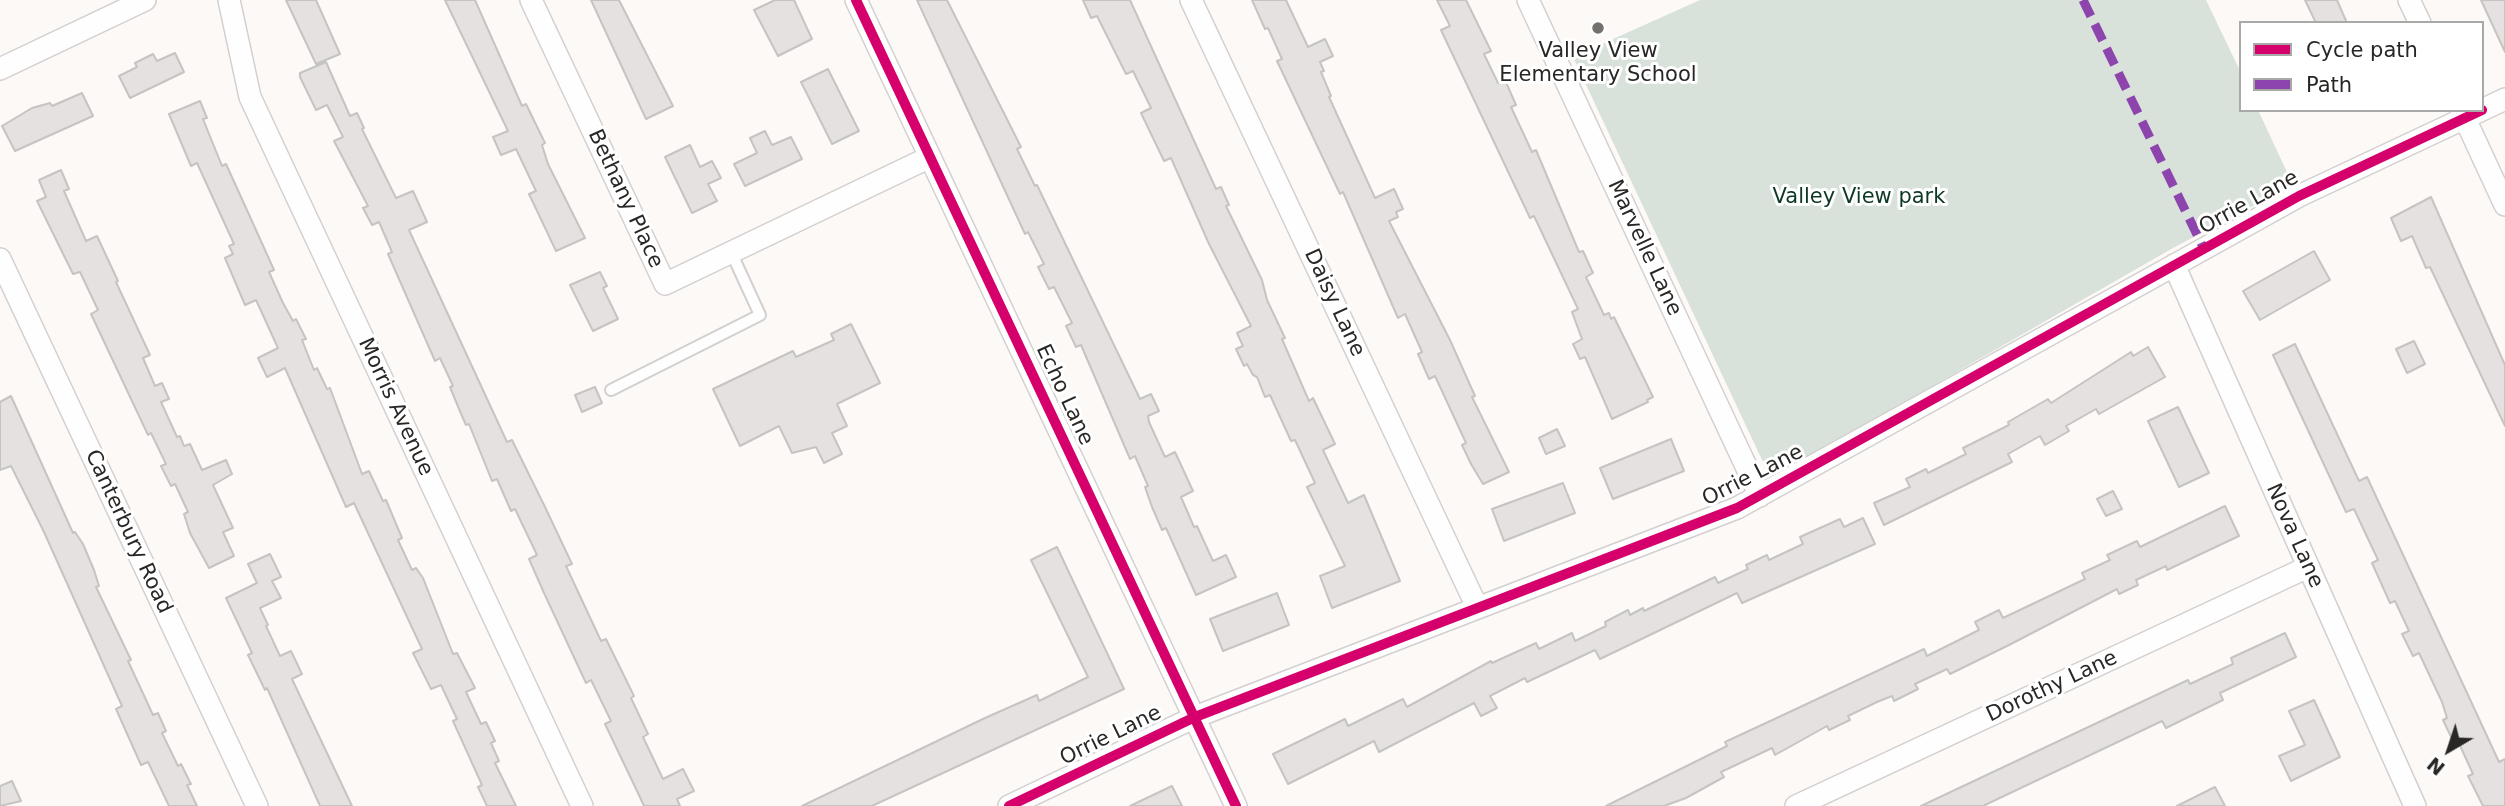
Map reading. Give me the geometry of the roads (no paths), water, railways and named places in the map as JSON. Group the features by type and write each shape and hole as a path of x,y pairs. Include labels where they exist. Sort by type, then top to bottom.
{"street":[{"path":"0,69 145,0"},
{"name":"Morris Avenue","path":"229,0 250,97 582,806"},
{"name":"Bethany Place","path":"531,0 665,284 930,157"},
{"name":"Echo Lane","path":"856,0 1236,806"},
{"name":"Daisy Lane","path":"1191,0 1477,607"},
{"name":"Marvelle Lane","path":"1528,0 1760,496"},
{"path":"2409,0 2419,21"},
{"name":"Orrie Lane","path":"2484,107 2505,99"},
{"path":"2472,112 2505,205"},
{"name":"Orrie Lane","path":"1009,806 1195,717 1477,607 1656,542 1760,496 2299,196 2472,112"},
{"name":"Canterbury Road","path":"0,259 257,806"},
{"name":"Nova Lane","path":"2174,265 2415,806"},
{"name":"Dorothy Lane","path":"1796,806 2308,568"}],"lane":[{"path":"611,390 760,315 731,252"}],"place":[{"name":"Valley View Elementary School","path":"1598,28"}],"park label":[{"name":"Valley View park","path":"1859,198"}]}
